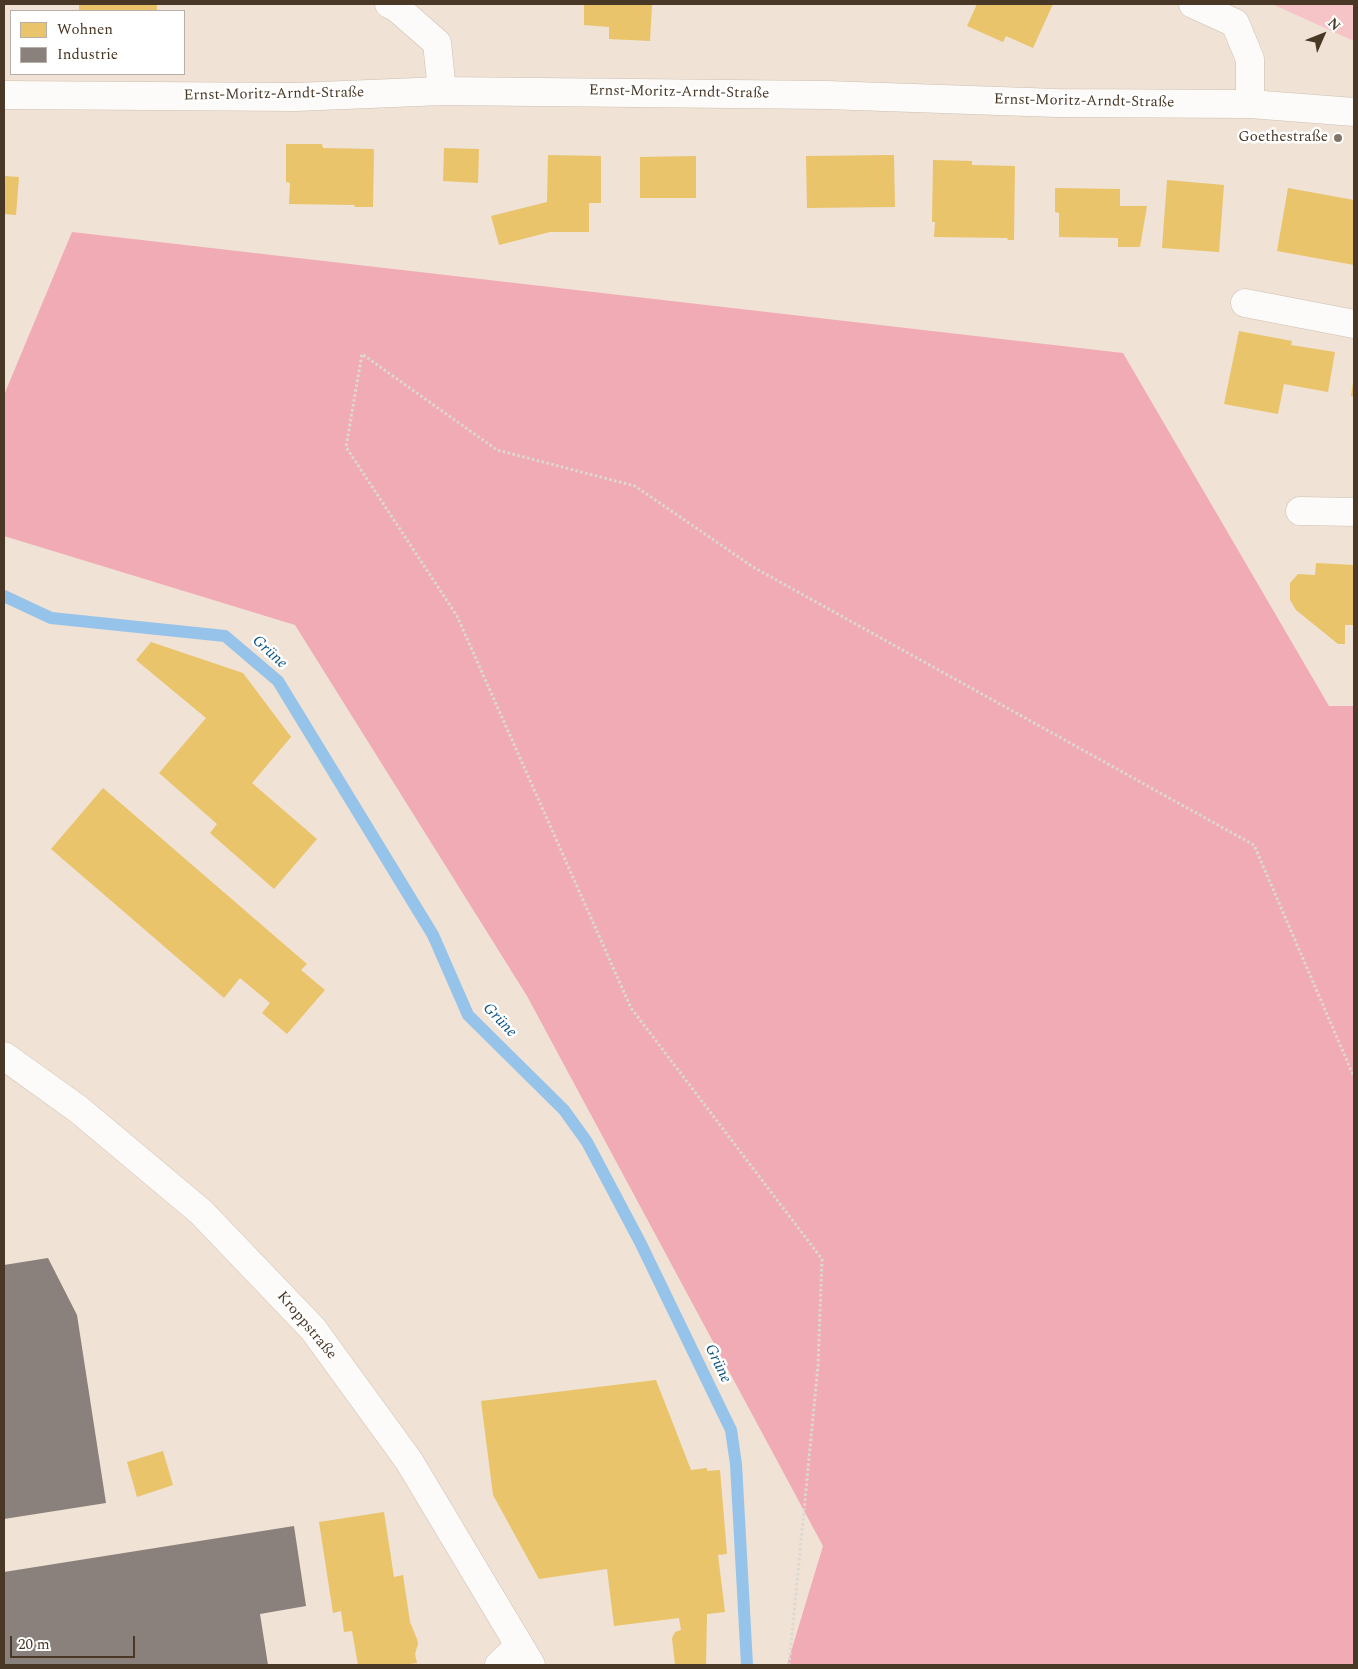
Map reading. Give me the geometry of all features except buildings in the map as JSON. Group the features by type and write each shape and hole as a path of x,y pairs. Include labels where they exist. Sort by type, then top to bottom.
{"street":[{"path":"389,4 398,8 437,43 442,91"},
{"path":"1193,4 1235,23 1250,59 1250,104"},
{"name":"Ernst-Moritz-Arndt-Straße","path":"4,95 296,97 442,91 826,95 1058,103 1250,104 1354,112"},
{"path":"1245,303 1354,324"},
{"path":"1300,511 1354,512"},
{"name":"Kroppstraße","path":"4,1056 78,1109 201,1212 313,1329 409,1460 525,1656"},
{"path":"499,1665 525,1656"}],"path":[{"path":"789,1665 818,1366 822,1259 631,1008 457,616 346,447 362,354 497,450 635,486 753,567 1254,845 1354,1077"}],"shaded area":[{"path":"1272,4 1354,4 1354,41"},
{"path":"72,232 1123,353 1329,706 1354,706 1354,1665 787,1665 823,1546 527,996 295,625 4,536 4,395"}],"waterway":[{"name":"Grüne","path":"4,596 51,618 225,636 278,681 433,935 468,1015 564,1110 587,1142 640,1242 731,1430 736,1464 747,1665"}],"place":[{"name":"Goethestraße","path":"1338,138"}]}
